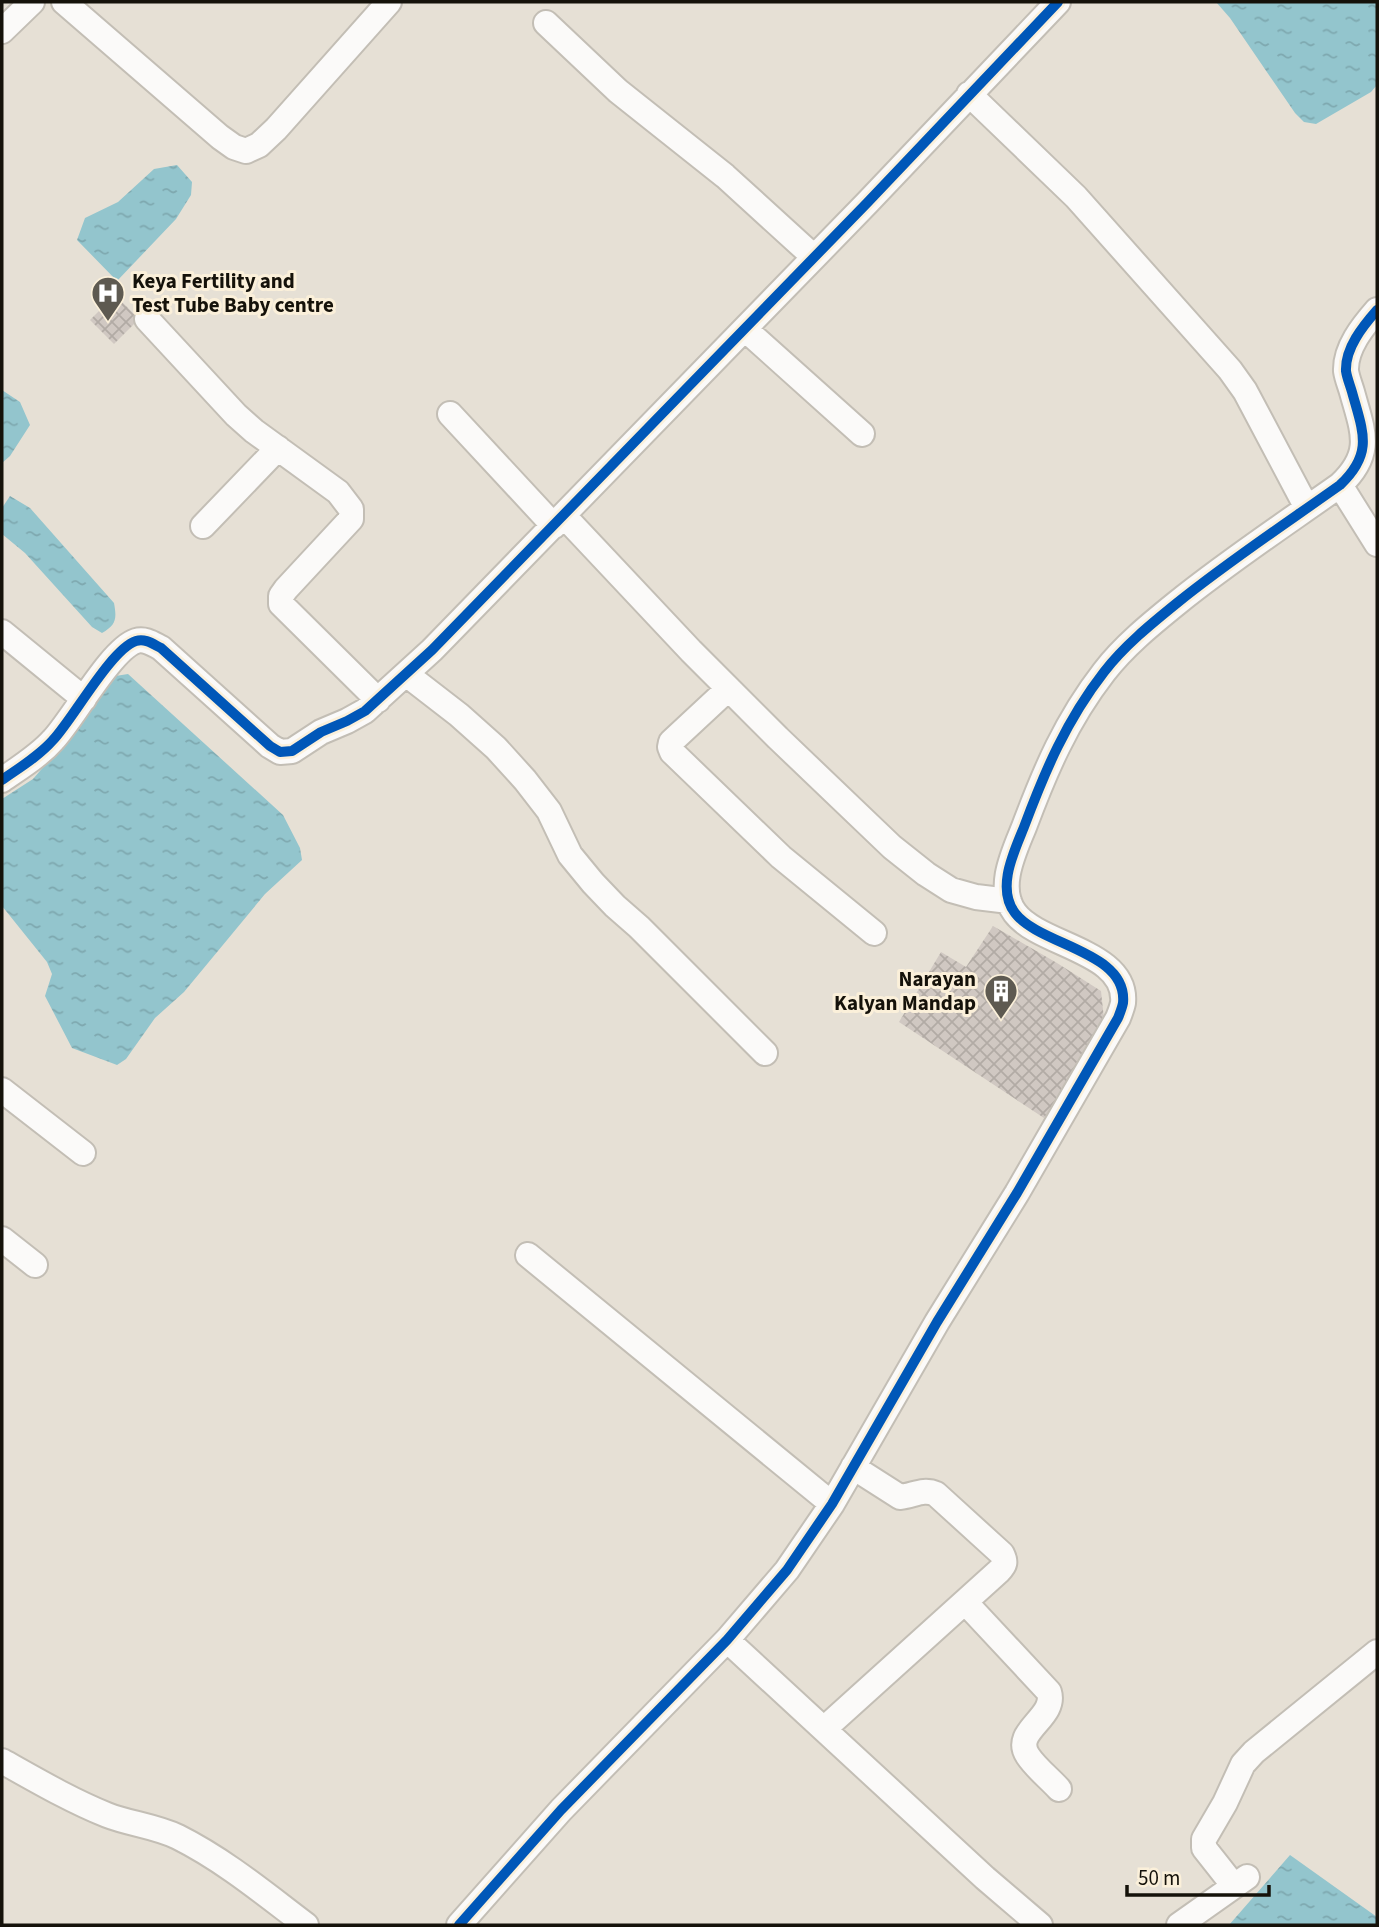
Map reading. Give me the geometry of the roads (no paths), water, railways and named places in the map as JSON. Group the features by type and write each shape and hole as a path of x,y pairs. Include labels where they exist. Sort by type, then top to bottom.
{"street":[{"path":"2,31 32,2"},
{"path":"64,2 220,137 234,147 246,150 259,145 276,129 389,2"},
{"path":"2,780 52,743 111,663 137,640 149,641 161,648 280,752 292,751 321,732 365,711 432,650 559,521 1058,2"},
{"path":"546,23 618,91 725,176 814,257"},
{"path":"969,94 1076,197 1230,370 1245,391 1307,508"},
{"path":"459,1925 561,1810 727,1640 786,1570 832,1504 1112,1030 1123,1003 1121,986 1114,974 1103,963 1034,929 1014,912 1009,901 1007,882 1010,862 1048,764 1076,712 1104,672 1128,645 1219,569 1340,485 1353,473 1363,448 1363,431 1346,370 1348,356 1354,342 1377,310"},
{"path":"147,319 236,415 338,492 351,509 351,519 286,589 281,596 281,604 378,700"},
{"path":"745,328 862,434"},
{"path":"450,414 892,847 951,890 975,897 1009,901"},
{"path":"203,526 278,448"},
{"path":"1340,485 1377,544"},
{"path":"2,632 84,699"},
{"path":"406,674 496,748 526,780 549,811 570,855 593,883 765,1053"},
{"path":"729,689 671,742 671,752 781,857 874,933"},
{"path":"2,1090 83,1153"},
{"path":"2,1239 35,1265"},
{"path":"528,1255 832,1504"},
{"path":"824,1729 1004,1566 1005,1560 1002,1554 936,1494 922,1491 900,1497 853,1467"},
{"path":"965,1602 1049,1692 1049,1707 1031,1729 1024,1746 1027,1755 1059,1789"},
{"path":"727,1640 985,1878 1040,1925"},
{"path":"1179,1925 1240,1882 1204,1848 1204,1839 1243,1764 1254,1752 1377,1652"},
{"path":"2,1761 65,1797 109,1816 148,1825 197,1847 306,1925"}],"water":[{"path":"1216,2 1377,2 1377,85 1371,92 1316,124 1304,122"},
{"path":"177,165 192,182 191,195 176,219 117,281 77,240 85,218 118,202 154,169"},
{"path":"2,390 20,402 30,425 10,456 2,463"},
{"path":"10,496 30,508 114,603 114,621 107,630 102,633 92,627 25,553 2,534 2,508"},
{"path":"128,674 283,815 300,848 302,860 265,894 184,992 155,1018 126,1059 117,1065 72,1048 45,996 52,974 47,962 2,906 2,799 33,779 58,750 103,678"},
{"path":"1290,1855 1377,1917 1377,1925 1229,1925"}],"place":[{"name":"Keya Fertility and Test Tube Baby centre","path":"108,323"},
{"name":"Narayan Kalyan Mandap","path":"1001,1021"}]}
